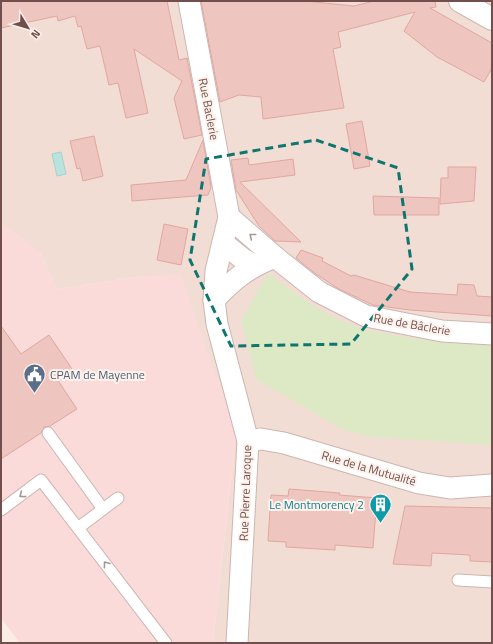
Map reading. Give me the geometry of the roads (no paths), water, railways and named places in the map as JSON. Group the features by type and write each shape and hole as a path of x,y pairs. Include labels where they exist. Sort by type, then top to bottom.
{"main road":[{"path":"460,1 492,19"}],"street":[{"name":"Rue Baclerie","path":"189,1 229,217 223,243"},
{"path":"214,300 227,286 254,265 275,257 229,217"},
{"path":"223,243 243,259 254,265"},
{"name":"Rue Pierre Laroque","path":"223,243 216,271 214,300 217,324 248,441 237,643"},
{"name":"Rue de Bâclerie","path":"275,257 319,292 366,316 442,330 492,334"},
{"name":"Rue de la Mutualité","path":"248,441 261,439 284,443 419,483 450,488 492,485"}],"lane":[{"path":"48,433 103,509"},
{"path":"1,510 41,480 166,643"},
{"path":"78,528 118,498"},
{"path":"458,580 492,582"}],"water":[{"path":"61,152 66,174 57,176 52,154"}],"place":[{"name":"CPAM de Mayenne","path":"34,394"},
{"name":"Le Montmorency 2","path":"380,524"}]}
